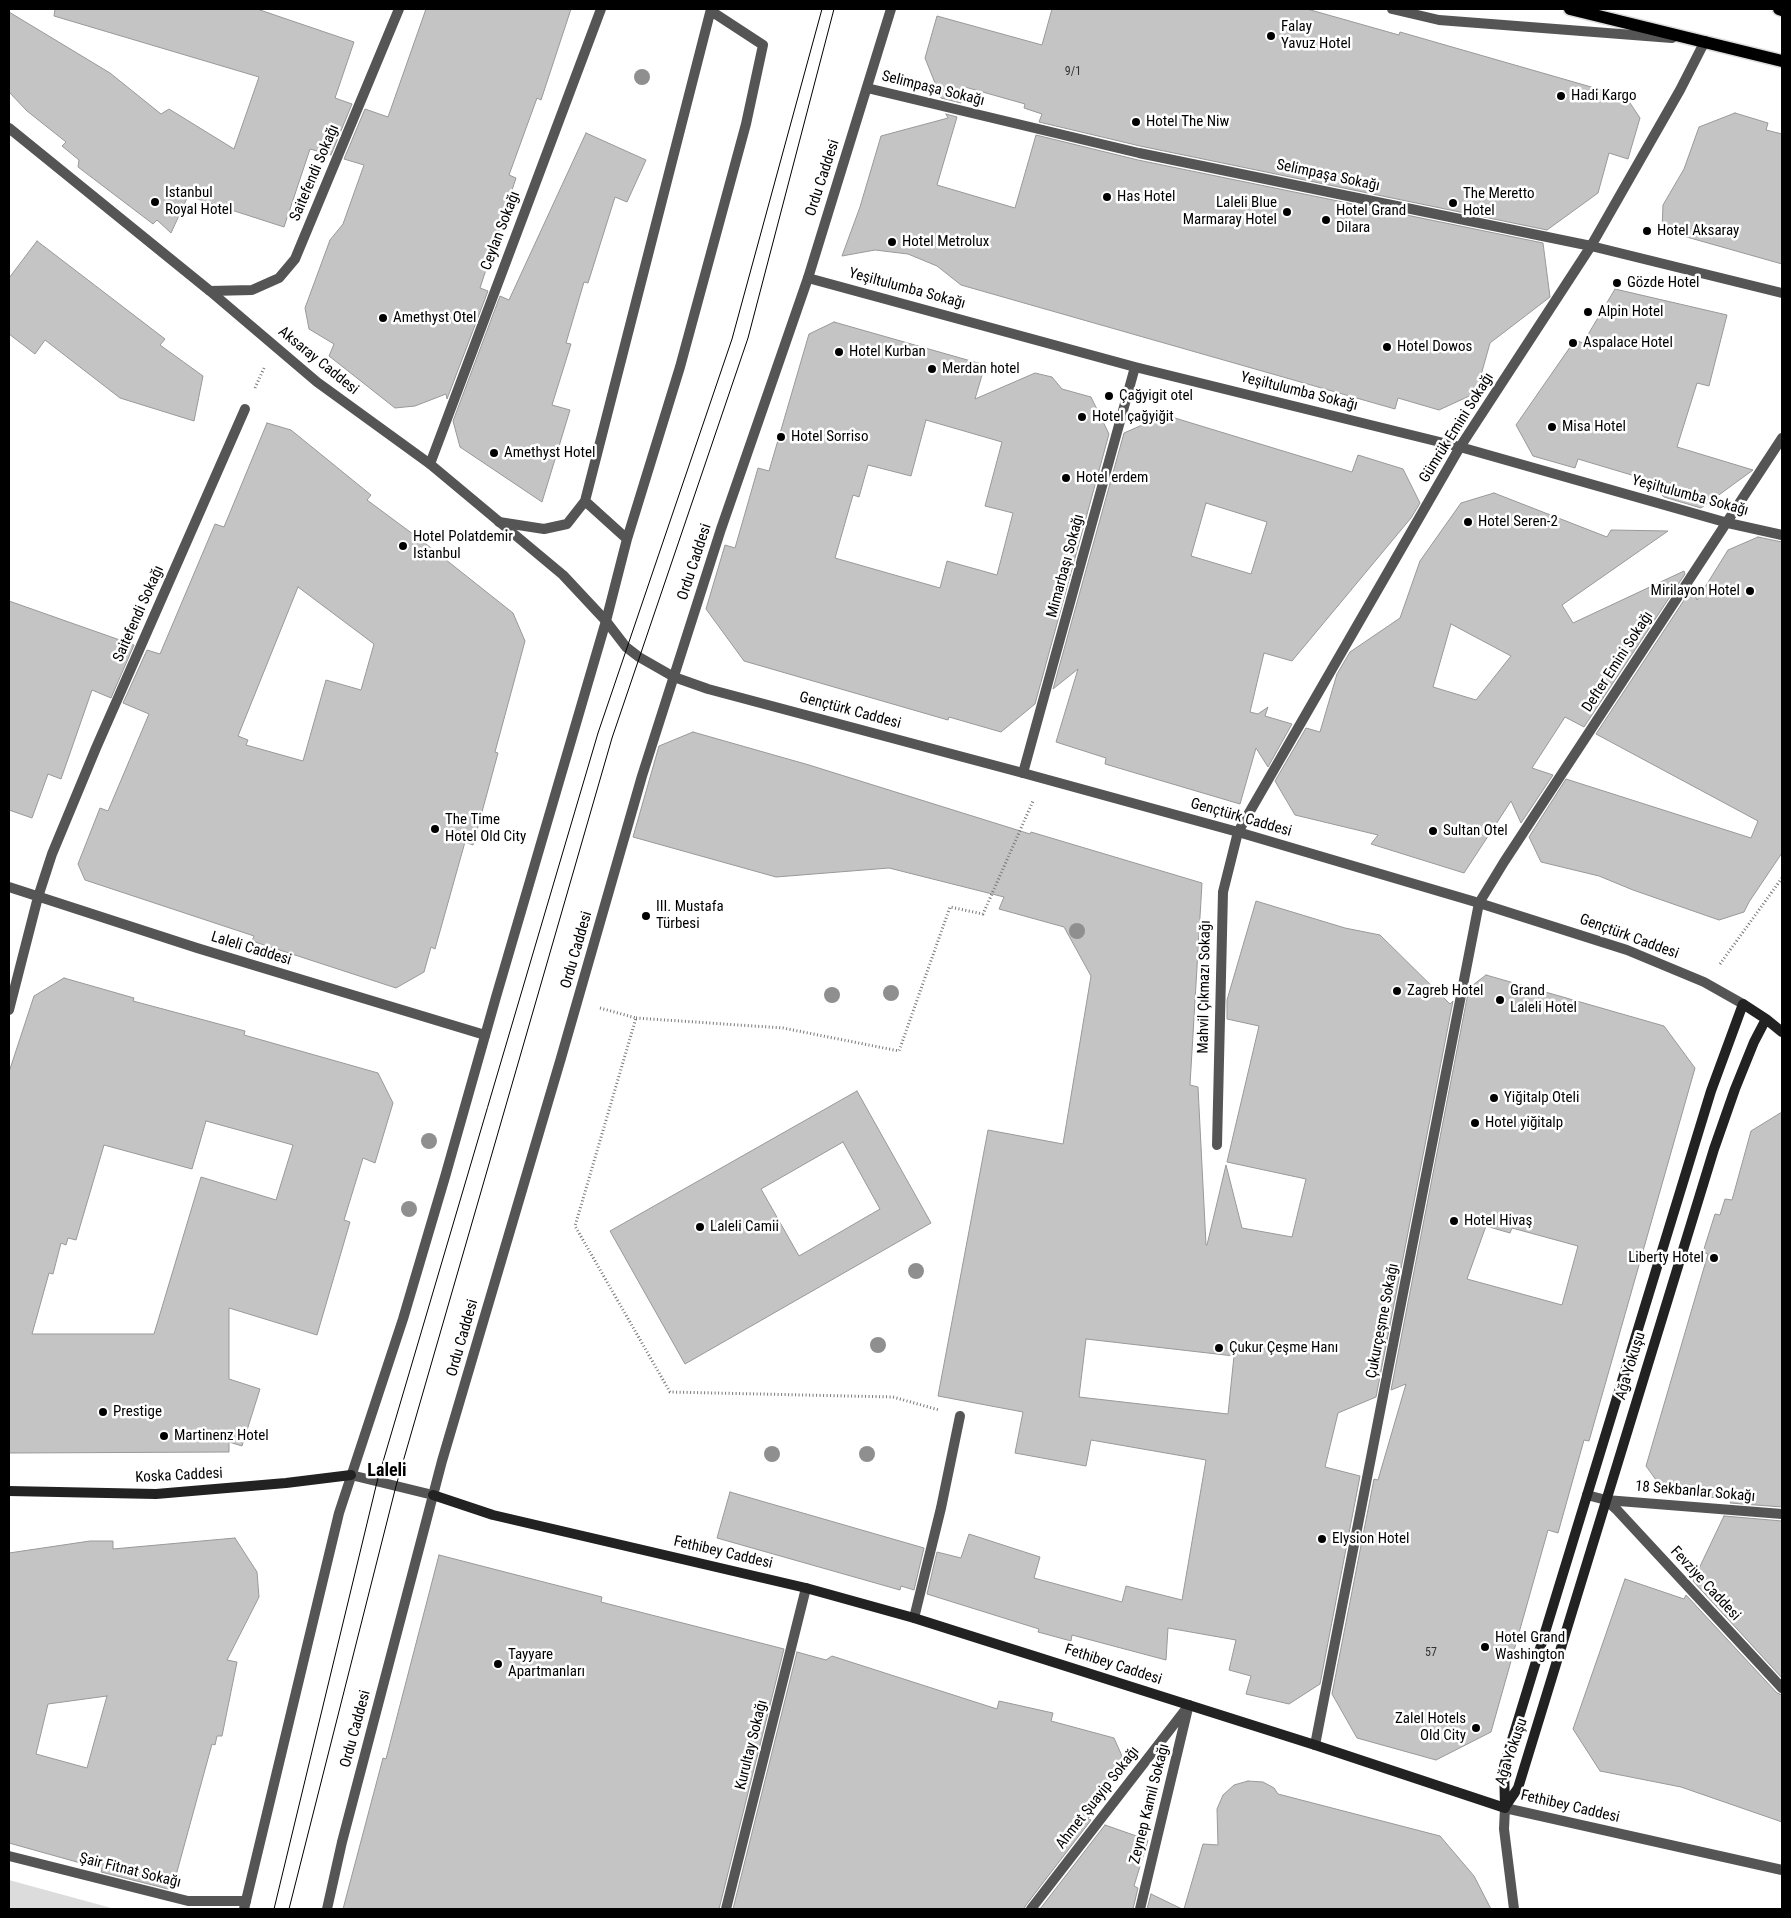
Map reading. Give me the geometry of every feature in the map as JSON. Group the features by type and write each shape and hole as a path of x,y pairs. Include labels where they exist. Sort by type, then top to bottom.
{"main road":[{"path":"1570,9 1782,61"},
{"name":"Gençtürk Caddesi","path":"1743,1004 1782,1032"},
{"name":"Ağa Yokuşu","path":"1505,1808 1504,1766 1711,1091 1743,1004"},
{"name":"Ağa Yokuşu","path":"1505,1808 1518,1788 1720,1132 1754,1042 1766,1019"},
{"name":"Koska Caddesi","path":"9,1491 156,1494 351,1475"},
{"name":"Fethibey Caddesi","path":"433,1495 493,1515 806,1588 914,1618 1315,1745 1505,1808"}],"street":[{"name":"Saitefendi Sokağı","path":"210,291 252,290 278,278 295,259 399,9"},
{"name":"Ceylan Sokağı","path":"430,464 600,9"},
{"name":"Ordu Caddesi","path":"327,1909 342,1842 433,1495 642,776 721,529 808,278 891,9"},
{"path":"1392,9 1439,20 1705,41"},
{"path":"245,1905 339,1513 404,1320 606,621 627,539 680,367 746,124 763,45 711,10 586,501 567,524 544,530 500,522"},
{"name":"Gümrük Emini Sokağı","path":"1238,832 1460,447 1591,246 1680,90 1705,41"},
{"name":"Selimpaşa Sokağı","path":"867,88 1139,153 1591,246 1782,293"},
{"name":"Aksaray Caddesi","path":"9,128 210,291 317,382 430,464 563,575 606,621"},
{"name":"Yeşiltulumba Sokağı","path":"808,278 1135,367 1460,447 1728,523 1782,536"},
{"name":"Mimarbaşı Sokağı","path":"1024,772 1135,367"},
{"name":"Saitefendi Sokağı","path":"9,1010 38,897 52,854 96,748 246,408"},
{"name":"Defter Emini Sokağı","path":"1479,903 1782,438"},
{"path":"586,501 627,539"},
{"name":"Gençtürk Caddesi","path":"606,621 626,647 638,657 674,677 708,688 1024,772 1238,832 1479,903 1627,950 1704,982 1743,1004"},
{"name":"Mahvil Çıkmazı Sokağı","path":"1217,1145 1222,892 1238,832"},
{"name":"Laleli Caddesi","path":"9,887 197,948 485,1035"},
{"name":"Çukurçeşme Sokağı","path":"1315,1745 1479,903"},
{"path":"914,1618 941,1508 960,1416"},
{"path":"351,1475 433,1495"},
{"path":"1587,1494 1606,1500"},
{"name":"18 Sekbanlar Sokağı","path":"1606,1500 1782,1514"},
{"name":"Fevziye Caddesi","path":"1606,1500 1618,1510 1782,1688"},
{"name":"Kurultay Sokağı","path":"726,1909 806,1588"},
{"name":"Ahmet Şuayip Sokağı","path":"1031,1909 1189,1705"},
{"name":"Zeynep Kamil Sokağı","path":"1140,1909 1189,1705"},
{"path":"1505,1808 1504,1829 1514,1909"},
{"name":"Fethibey Caddesi","path":"1505,1808 1782,1870"},
{"name":"Şair Fitnat Sokağı","path":"9,1856 188,1901 245,1905"}],"path":[{"path":"246,408 275,346"},
{"path":"578,1001 636,1018 783,1028 899,1051 950,907 983,914 1043,778"},
{"path":"1704,982 1727,956 1782,878"},
{"path":"636,1018 575,1226 670,1392 893,1397 960,1416"}],"shaded area":[{"path":"9,1880 115,1909 9,1909"}],"building":[{"path":"55,9 257,9 354,42 335,98 352,104 331,155 310,149 284,227 188,196 171,233 157,220 153,224 78,167 79,160 62,146 66,142 27,111 9,92 9,12 110,73 161,114 169,109 234,149 259,77 54,16"},
{"path":"426,9 571,9 541,100 537,98 509,175 516,178 480,288 488,291 447,399 446,394 415,406 395,408 329,356 334,344 309,329 305,308 330,240 343,224 364,165 344,159 365,109 388,117"},
{"path":"1052,9 1307,9 1399,35 1400,32 1626,97 1640,118 1628,159 1609,153 1598,193 1547,230 1140,146 1039,122 1042,114 1024,108 1025,104 965,87 961,103 941,98 925,58 937,16 1042,45"},
{"path":"1735,113 1768,123 1766,130 1782,134 1782,264 1662,230 1663,205 1684,169 1699,127"},
{"path":"946,114 957,117 937,185 1015,208 1036,135 1138,160 1543,243 1550,297 1490,343 1476,393 1439,410 1398,398 1395,409 961,285 937,266 908,254 875,250 842,256 860,207 881,136 948,118"},
{"path":"586,133 646,160 627,202 615,197 588,283 584,282 566,343 571,344 552,405 570,410 542,502 460,447 453,421 500,296 509,300"},
{"path":"37,241 165,339 160,345 203,376 194,421 120,398 45,340 35,354 9,334 9,278"},
{"path":"1615,289 1727,315 1709,386 1697,383 1677,447 1753,470 1701,508 1664,497 1645,479 1578,459 1575,468 1533,456 1516,425 1575,340 1583,343"},
{"path":"834,322 985,365 975,399 1035,373 1052,377 1062,389 1091,397 1109,434 1035,704 1001,732 949,717 948,720 744,661 706,609 725,545 735,548 758,468 769,471 809,334","holes":["926,420 1002,442 985,506 1013,513 997,575 947,561 940,588 835,558 853,495 859,497 868,465 911,476"]},
{"path":"1165,415 1352,472 1358,455 1403,469 1420,503 1411,518 1292,661 1264,653 1250,712 1258,714 1268,707 1265,716 1292,724 1268,767 1256,748 1240,804 1105,764 1106,758 1056,742 1078,669 1053,689 1124,433","holes":["1206,503 1267,522 1251,574 1191,556"]},
{"path":"267,423 291,430 371,495 367,500 513,613 525,641 495,752 498,753 473,845 465,842 435,949 431,947 424,972 396,988 252,941 254,936 85,880 78,864 100,808 108,811 149,714 123,703 147,650 160,654 215,524 224,527","holes":["298,587 374,644 361,690 326,680 303,761 246,745 248,740 238,736"]},
{"path":"1494,493 1607,537 1611,530 1668,531 1562,605 1573,623 1684,571 1685,574 1584,727 1565,717 1532,768 1553,775 1521,823 1511,801 1464,873 1371,844 1378,835 1295,815 1275,781 1306,728 1320,732 1337,674 1350,652 1400,618 1420,561 1461,503","holes":["1451,624 1511,656 1476,700 1433,687"]},
{"path":"1758,537 1782,542 1782,853 1744,912 1719,920 1599,876 1541,862 1529,837 1566,779 1751,838 1758,821 1596,734 1692,588 1697,600 1728,550"},
{"path":"9,601 134,645 111,698 92,690 61,779 48,774 32,818 9,810"},
{"path":"693,732 809,765 1030,834 1031,832 1202,883 1190,1085 1198,1087 1206,1245 1226,1165 1242,1228 1292,1237 1306,1179 1227,1162 1259,1026 1227,1019 1227,1000 1256,901 1345,928 1380,935 1450,1004 1453,1001 1376,1397 1338,1413 1325,1467 1360,1476 1320,1684 1289,1704 1246,1694 1251,1676 1229,1670 1236,1640 1168,1628 1166,1660 1072,1635 1071,1641 1038,1632 1039,1629 927,1594 937,1552 961,1558 969,1534 1040,1557 1034,1578 1122,1602 1126,1586 1182,1600 1206,1460 1091,1440 1086,1466 1015,1453 1023,1412 938,1396 988,1130 1063,1144 1091,976 1064,927 999,909 1004,897 889,868 776,877 633,837 659,746","holes":["1086,1339 1234,1356 1228,1414 1079,1397"]},
{"path":"1486,975 1664,1026 1695,1068 1589,1441 1584,1440 1558,1533 1548,1530 1491,1732 1436,1760 1357,1738 1332,1694 1374,1479 1378,1480 1406,1384 1391,1390 1469,988","holes":["1486,1226 1510,1233 1512,1228 1578,1246 1562,1305 1467,1279"]},
{"path":"64,978 134,998 133,1001 245,1031 244,1035 378,1073 393,1103 375,1163 363,1158 344,1220 350,1222 317,1335 229,1308 229,1379 260,1389 242,1446 229,1442 229,1452 9,1453 9,1072 34,996","holes":["206,1121 293,1145 276,1200 201,1177 154,1334 32,1334 49,1273 53,1274 61,1243 66,1245 68,1238 76,1240 104,1145 192,1169"]},
{"name":"Laleli Camii","path":"857,1091 931,1223 685,1364 610,1231","holes":["843,1142 880,1209 799,1256 761,1189"]},
{"path":"1782,1112 1782,1507 1730,1503 1732,1500 1664,1491 1646,1466 1708,1254 1703,1252 1715,1214 1720,1215 1725,1199 1732,1200 1751,1131"},
{"path":"730,1492 924,1548 914,1590 901,1586 900,1590 717,1538"},
{"path":"1724,1516 1782,1521 1782,1678 1693,1581"},
{"path":"235,1538 257,1572 259,1597 227,1660 237,1662 222,1736 217,1736 215,1745 212,1744 172,1890 101,1872 102,1869 9,1843 9,1553 90,1541 113,1541 113,1549","holes":["107,1696 87,1768 36,1754 48,1704"]},
{"path":"439,1555 602,1597 601,1602 784,1649 719,1909 343,1909 383,1758 386,1759"},
{"path":"1625,1579 1684,1599 1686,1595 1777,1693 1782,1695 1782,1822 1681,1787 1600,1771 1573,1729"},
{"path":"797,1652 826,1660 832,1656 997,1709 999,1701 1053,1713 1051,1721 1114,1738 1122,1756 1088,1819 1091,1820 1024,1909 733,1909"},
{"path":"1248,1781 1263,1782 1274,1788 1278,1794 1440,1836 1474,1876 1491,1909 1184,1909 1203,1844 1218,1845 1217,1809 1223,1795 1234,1785"},
{"path":"1105,1825 1148,1840 1134,1886 1138,1888 1133,1909 1040,1909"},
{"path":"1151,1894 1182,1909 1147,1909"}],"tram line":[{"path":"274,1909 377,1482 598,733 732,339 822,9"},
{"path":"289,1909 396,1486 612,738 748,338 834,9"}],"place":[{"name":"Falay Yavuz Hotel","path":"1271,36"},
{"name":"Hadi Kargo","path":"1561,96"},
{"name":"Hotel The Niw","path":"1136,122"},
{"name":"Has Hotel","path":"1107,197"},
{"name":"Istanbul Royal Hotel","path":"155,202"},
{"name":"The Meretto Hotel","path":"1453,203"},
{"name":"Laleli Blue Marmaray Hotel","path":"1287,212"},
{"name":"Hotel Grand Dilara","path":"1326,220"},
{"name":"Hotel Aksaray","path":"1647,231"},
{"name":"Hotel Metrolux","path":"892,242"},
{"name":"Gözde Hotel","path":"1617,283"},
{"name":"Alpin Hotel","path":"1588,312"},
{"name":"Amethyst Otel","path":"383,318"},
{"name":"Aspalace Hotel","path":"1573,343"},
{"name":"Hotel Dowos","path":"1387,347"},
{"name":"Hotel Kurban","path":"839,352"},
{"name":"Merdan hotel","path":"932,369"},
{"name":"Çağyigit otel","path":"1109,396"},
{"name":"Hotel çağyiğit","path":"1082,417"},
{"name":"Misa Hotel","path":"1552,427"},
{"name":"Hotel Sorriso","path":"781,437"},
{"name":"Amethyst Hotel","path":"494,453"},
{"name":"Hotel erdem","path":"1066,478"},
{"name":"Hotel Seren-2","path":"1468,522"},
{"name":"Hotel Polatdemir Istanbul","path":"403,546"},
{"name":"Mirilayon Hotel","path":"1750,591"},
{"name":"The Time Hotel Old City","path":"435,829"},
{"name":"Sultan Otel","path":"1433,831"},
{"name":"III. Mustafa Türbesi","path":"646,916"},
{"name":"Zagreb Hotel","path":"1397,991"},
{"name":"Grand Laleli Hotel","path":"1500,1000"},
{"name":"Yiğitalp Oteli","path":"1494,1098"},
{"name":"Hotel yiğitalp","path":"1475,1123"},
{"name":"Hotel Hivaş","path":"1454,1221"},
{"name":"Laleli Camii","path":"700,1227"},
{"name":"Liberty Hotel","path":"1714,1258"},
{"name":"Çukur Çeşme Hanı","path":"1219,1348"},
{"name":"Prestige","path":"103,1412"},
{"name":"Martinenz Hotel","path":"164,1436"},
{"name":"Elysion Hotel","path":"1322,1539"},
{"name":"Hotel Grand Washington","path":"1485,1647"},
{"name":"Tayyare Apartmanları","path":"498,1664"},
{"name":"Zalel Hotels Old City","path":"1476,1728"}],"district":[{"name":"Laleli","path":"387,1471"}]}
